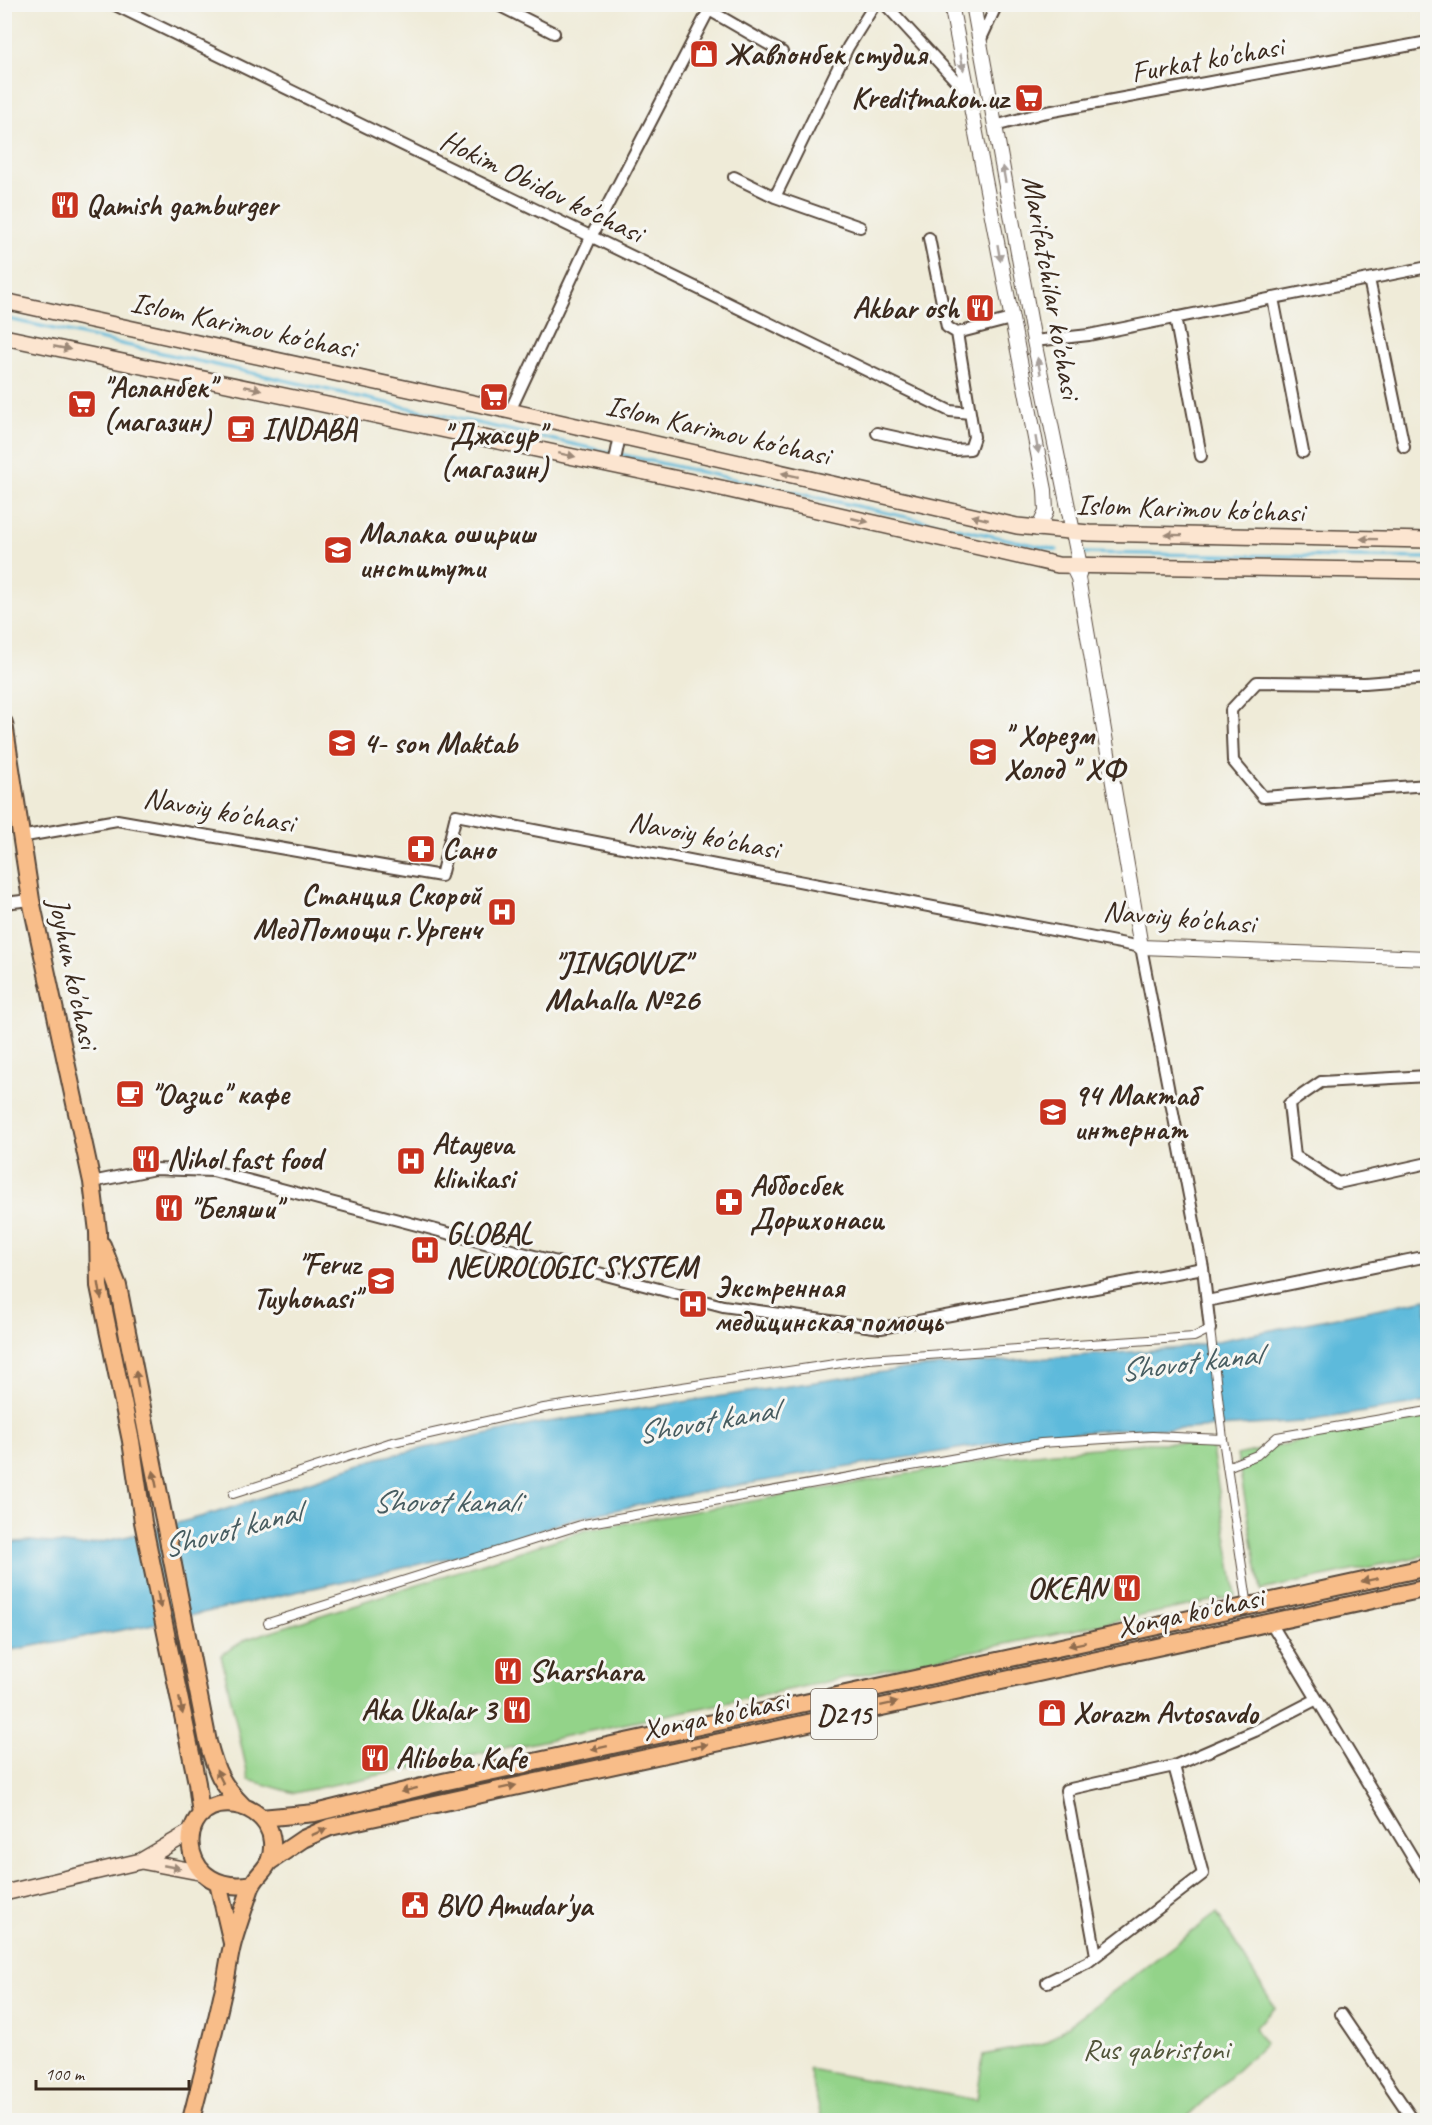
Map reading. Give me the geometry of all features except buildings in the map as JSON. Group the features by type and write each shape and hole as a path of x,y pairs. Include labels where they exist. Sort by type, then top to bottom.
{"main road":[{"name":"Islom Karimov ko'chasi","path":"4,300 1038,529 1072,532 1428,540"},
{"name":"Islom Karimov ko'chasi","path":"4,337 614,465 1077,570 1428,570"},
{"name":"Joyhun ko'chasi","path":"4,723 31,900 92,1182 98,1232 99,1286 139,1438"},
{"path":"139,1438 163,1521 213,1763 226,1788 243,1806 261,1818 272,1837 272,1853 269,1862"},
{"path":"139,1438 143,1522 197,1783 201,1815"},
{"name":"Xonqa ko'chasi","path":"261,1818 315,1813 438,1783 1428,1567"},
{"name":"Xonqa ko'chasi","path":"269,1862 303,1839 330,1827 1428,1588"},
{"path":"438,1783 441,1802"},
{"path":"4,1893 141,1861 192,1831 201,1815 209,1808 219,1805 243,1806"},
{"name":"D215","path":"192,1831 192,1854 197,1866 211,1878 232,1944"},
{"path":"141,1861 211,1878 237,1887 252,1884"},
{"name":"D215","path":"191,2121 223,1994 232,1944 252,1884 269,1862"}],"street":[{"name":"Hokim Obidov ko'chasi","path":"113,4 950,411 970,413"},
{"path":"496,4 554,33"},
{"path":"775,196 848,47 875,4"},
{"path":"885,4 969,94"},
{"name":"Marifatchilar ko'chasi","path":"951,4 1045,490 1046,512 1038,529"},
{"name":"Marifatchilar ko'chasi","path":"973,4 1034,341 1072,532 1141,947 1203,1268 1210,1329"},
{"path":"980,41 997,4"},
{"path":"510,411 591,237 708,6 782,52"},
{"name":"Furkat ko'chasi","path":"995,126 1042,113 1428,42"},
{"path":"734,177 775,196 860,227"},
{"path":"929,238 947,327 957,333 1011,319"},
{"path":"1034,341 1089,335 1428,267"},
{"path":"1369,279 1404,447"},
{"path":"1273,298 1303,452"},
{"path":"1175,317 1201,456"},
{"path":"877,433 954,450 970,449 974,437 957,333"},
{"path":"614,465 620,436"},
{"path":"1428,678 1365,683 1257,682 1231,710 1233,760 1263,797 1428,785"},
{"name":"Navoiy ko'chasi","path":"20,837 117,820 441,876 456,815 1141,947 1428,958"},
{"path":"4,903 31,900"},
{"path":"1428,1076 1321,1082 1289,1104 1295,1156 1338,1183 1428,1163"},
{"path":"92,1182 155,1169 213,1171 723,1306 881,1328 1203,1268"},
{"path":"1207,1301 1428,1256"},
{"path":"233,1494 389,1443 544,1408 868,1359 1194,1337 1210,1329 1223,1439 1248,1607"},
{"path":"1227,1467 1257,1455 1277,1437 1428,1411"},
{"path":"268,1623 584,1524 1041,1443 1152,1436 1223,1439"},
{"path":"1271,1623 1428,1883"},
{"path":"1096,1955 1066,1790 1173,1766 1255,1731 1317,1699"},
{"path":"1047,1982 1088,1962 1203,1874 1173,1766"},
{"path":"1341,2014 1413,2121"}],"green space":[{"path":"1427,1418 1427,1555 1261,1590 1237,1455 1336,1433"},
{"path":"1145,1443 1211,1443 1236,1596 294,1793 249,1780 221,1655 247,1639 586,1530 1005,1457"},
{"name":"Rus qabristoni","path":"1217,1913 1275,2008 1254,2028 1265,2044 1183,2120 822,2120 809,2069 977,2100 983,2055 1045,2043"}],"water":[{"name":"Shovot kanali","path":"1427,1299 1427,1402 1302,1422 1185,1429 1120,1429 1030,1437 722,1488 576,1518 465,1554 144,1626 5,1651 5,1543 30,1541 83,1546 129,1536 215,1513 379,1458 541,1423 903,1369 1182,1348"}],"waterway":[{"path":"4,318 613,453"},
{"path":"619,454 1057,550"},
{"path":"1084,553 1428,558"}],"place":[{"name":"Жавлонбек студия","path":"704,54"},
{"name":"Kreditmakon.uz","path":"1029,98"},
{"name":"Qamish gamburger","path":"65,205"},
{"name":"Akbar osh","path":"980,308"},
{"name":"\"Джасур\" (магазин)","path":"494,397"},
{"name":"\"Асланбек\" (магазин)","path":"82,404"},
{"name":"INDABA","path":"241,429"},
{"name":"Малака ошириш институти","path":"338,550"},
{"name":"4- son Maktab","path":"342,743"},
{"name":"\" Хорезм Холод \" ХФ","path":"983,752"},
{"name":"Сано","path":"421,849"},
{"name":"Станция Скорой МедПомощи г.Ургенч","path":"502,912"},
{"name":"\"Оазис\" кафе","path":"130,1094"},
{"name":"94 Мактаб интернат","path":"1053,1112"},
{"name":"Nihol fast food","path":"146,1159"},
{"name":"Atayeva klinikasi","path":"411,1161"},
{"name":"Аббосбек Дорихонаси","path":"729,1202"},
{"name":"\"Беляши\"","path":"169,1208"},
{"name":"GLOBAL NEUROLOGIC SYSTEM","path":"425,1250"},
{"name":"\"Feruz Tuyhonasi\"","path":"381,1281"},
{"name":"Экстренная медицинская помощь","path":"693,1304"},
{"name":"OKEAN","path":"1127,1588"},
{"name":"Sharshara","path":"508,1671"},
{"name":"Aka Ukalar 3","path":"517,1710"},
{"name":"Xorazm Avtosavdo","path":"1052,1713"},
{"name":"Aliboba Kafe","path":"375,1758"},
{"name":"BVO Amudar'ya","path":"415,1905"}],"district":[{"name":"\"JINGOVUZ\" Mahalla №26","path":"622,980"}],"water label":[{"name":"Shovot kanal","path":"1190,1362"},
{"name":"Shovot kanal","path":"707,1421"},
{"name":"Shovot kanal","path":"231,1529"}]}
